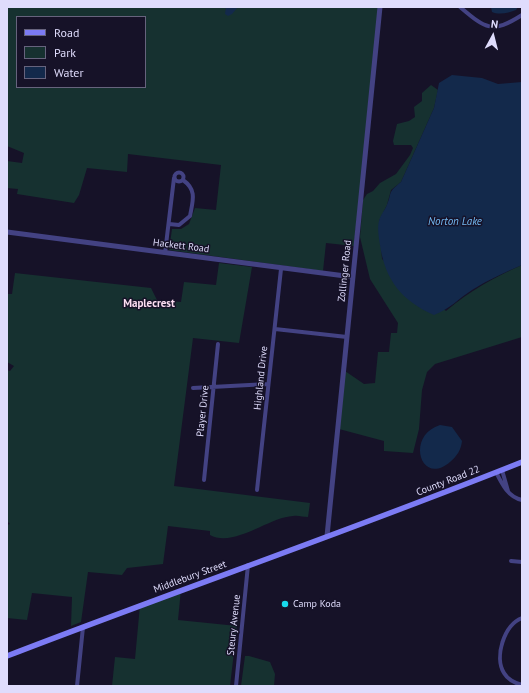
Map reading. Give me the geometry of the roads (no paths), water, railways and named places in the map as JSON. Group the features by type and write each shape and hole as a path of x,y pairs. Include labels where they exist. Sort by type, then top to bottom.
{"main road":[{"name":"County Road 22","path":"380,517 522,462"},
{"name":"Middlebury Street","path":"7,656 83,626 380,517"}],"street":[{"name":"Zollinger Road","path":"326,536 380,7"},
{"path":"460,7 480,24 487,27 495,28 507,25 522,15"},
{"path":"165,253 174,178 176,174 180,172 183,175 183,180 191,186 193,191 190,216 179,225 169,224"},
{"path":"174,178 178,182 183,180"},
{"name":"Hackett Road","path":"7,232 280,269 353,277"},
{"name":"Highland Drive","path":"257,490 275,329 280,269"},
{"path":"275,329 347,337"},
{"name":"Player Drive","path":"204,480 218,344"},
{"path":"193,388 268,384"},
{"path":"499,471 503,486 512,496 522,500"},
{"path":"511,561 522,562"},
{"name":"Steury Avenue","path":"236,686 248,565"},
{"path":"522,618 510,626 505,635 501,665 507,678 522,685"},
{"path":"77,686 83,626"}],"water":[{"path":"226,7 238,7 228,16 225,14"},
{"path":"491,7 518,7 516,10 507,13 495,13 492,12"},
{"name":"Norton Lake","path":"452,75 482,78 498,84 522,82 522,265 484,283 467,293 445,310 434,315 404,296 391,279 382,257 378,227 390,193 401,182 434,108 439,83"},
{"path":"440,425 452,427 462,441 461,447 450,462 440,468 431,468 425,464 421,457 420,448 423,439 429,431"}],"place":[{"name":"Camp Koda","path":"285,604"}],"district":[{"name":"Maplecrest","path":"149,304"}]}
